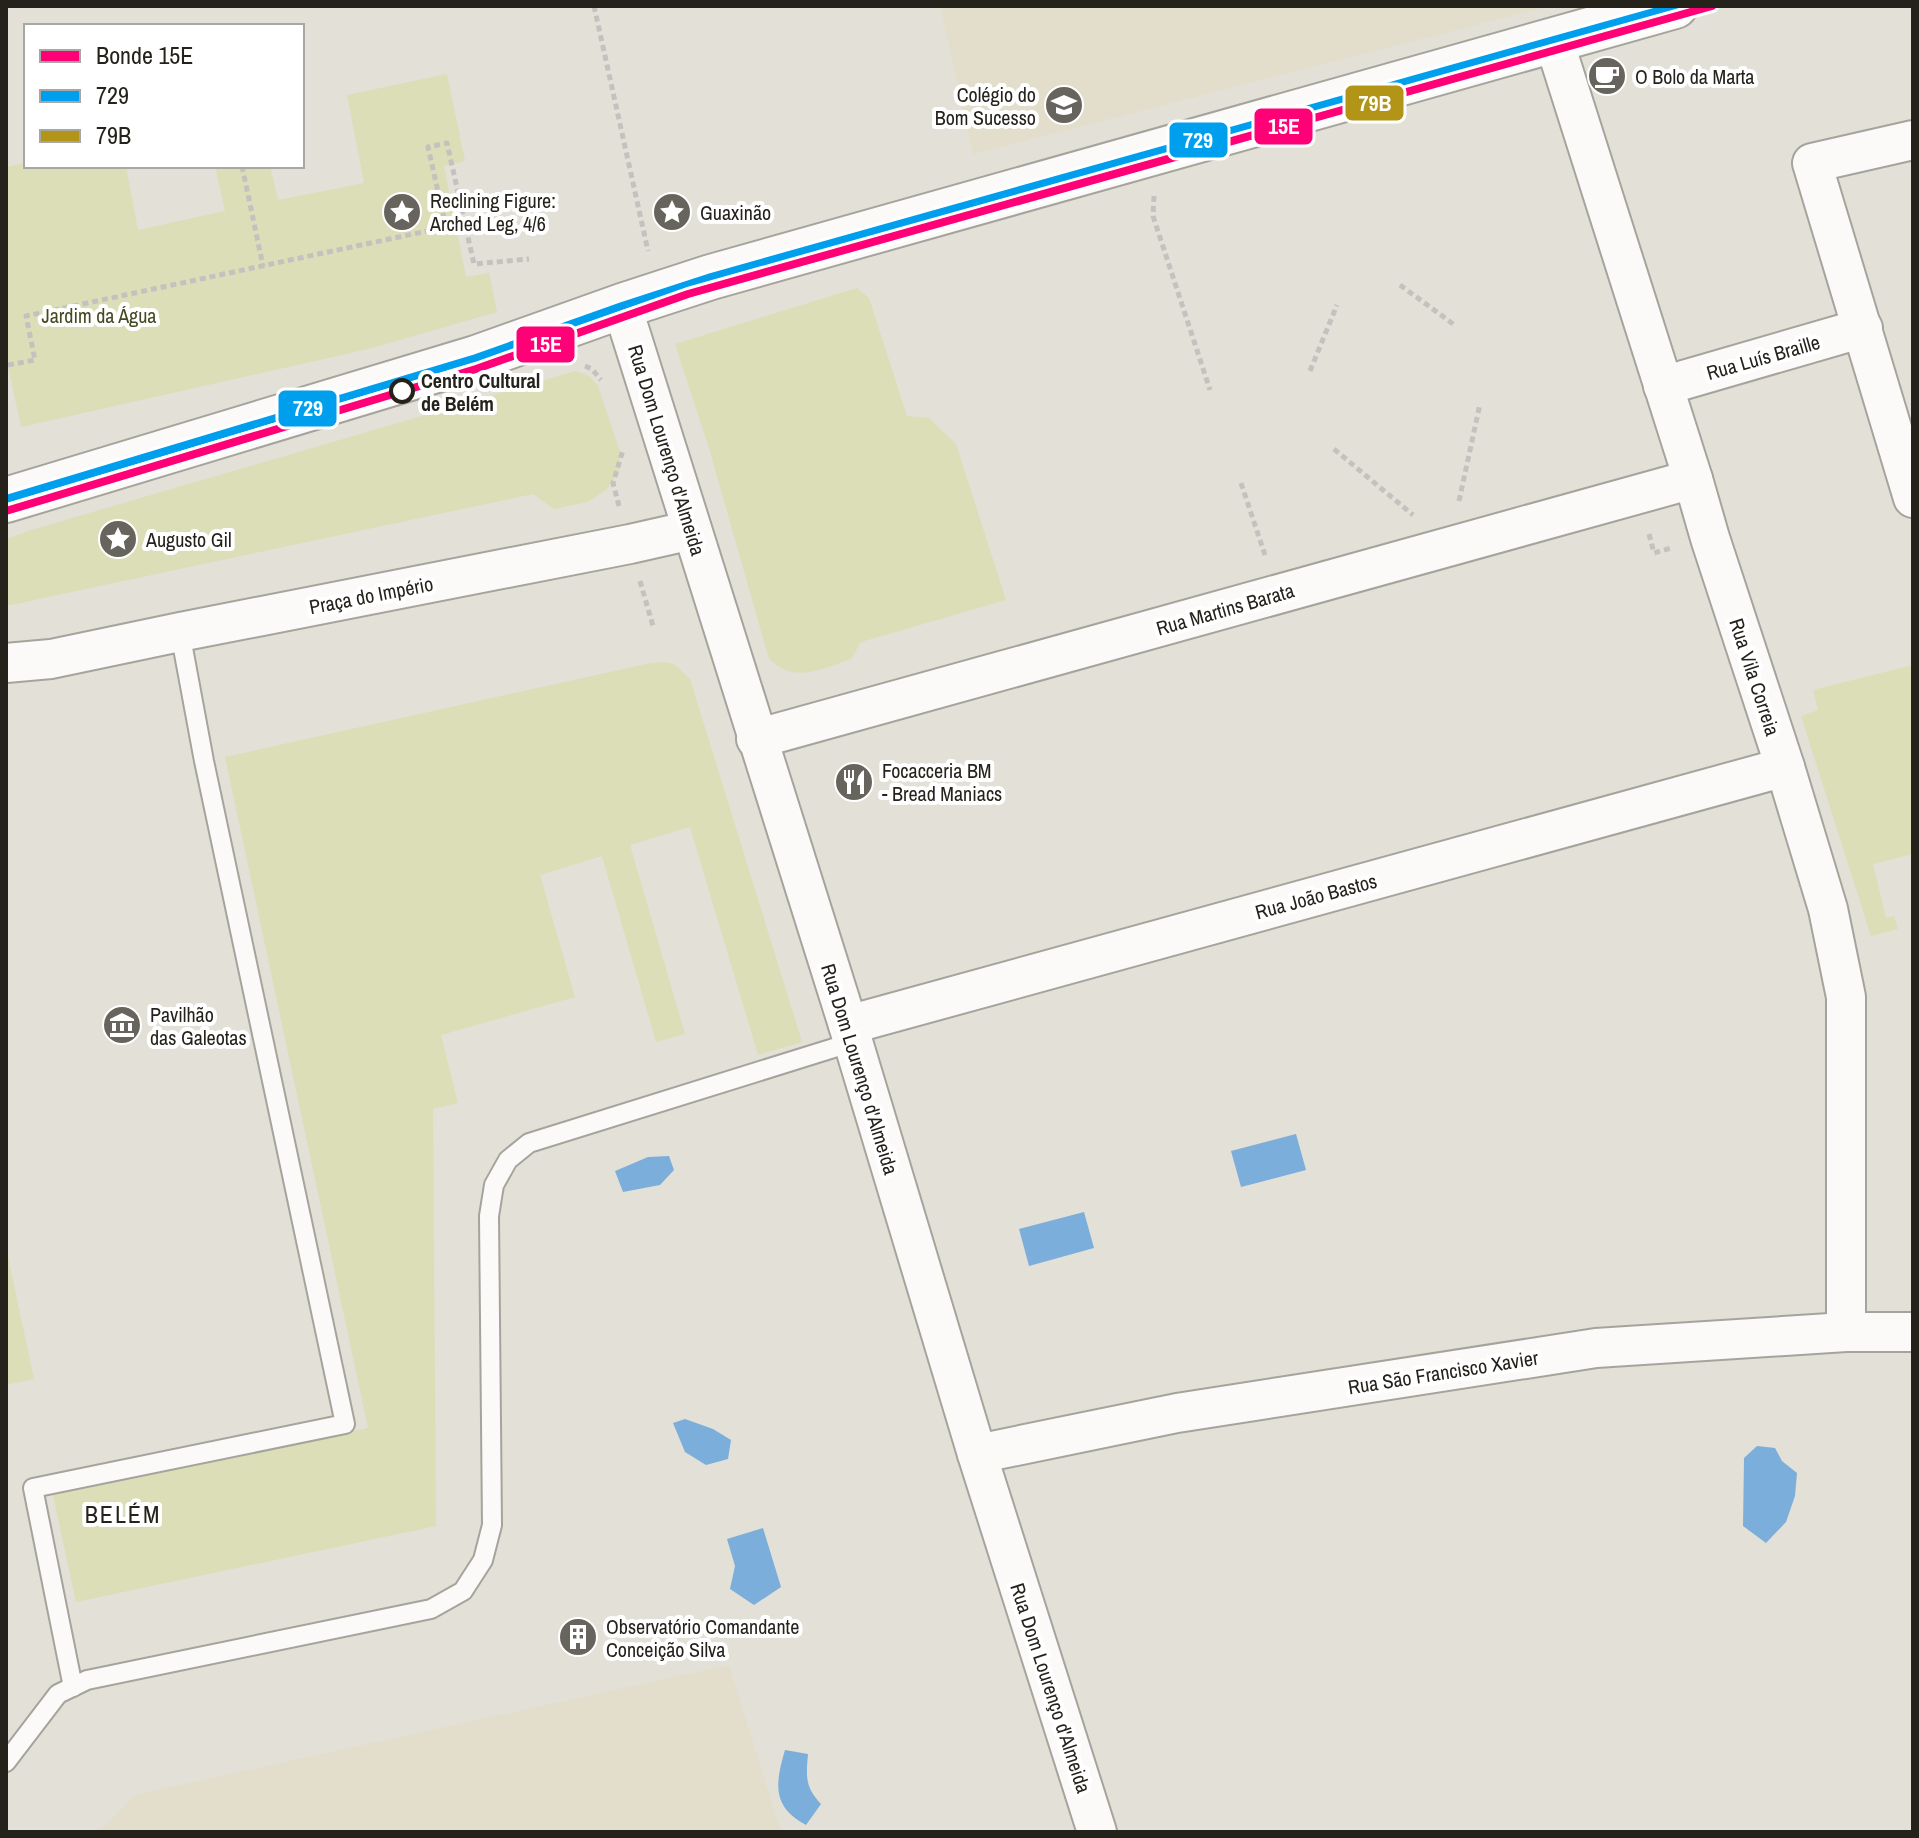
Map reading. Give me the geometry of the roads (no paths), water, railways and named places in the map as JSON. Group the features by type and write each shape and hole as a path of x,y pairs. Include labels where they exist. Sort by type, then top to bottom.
{"street":[{"path":"6,499 430,372 686,285 1675,6"},
{"name":"Rua Vila Correia","path":"1554,41 1828,909 1846,997 1846,1332"},
{"path":"1913,140 1812,163 1913,498"},
{"name":"Rua Dom Lourenço d'Almeida","path":"622,306 1097,1832"},
{"name":"Rua Luís Braille","path":"1663,386 1863,328"},
{"name":"Rua Martins Barata","path":"756,739 1693,479"},
{"name":"Praça do Império","path":"6,663 51,659 692,530"},
{"name":"Praça do Império","path":"6,680 51,659"},
{"name":"Rua João Bastos","path":"850,1033 1785,767"},
{"name":"Rua São Francisco Xavier","path":"977,1454 1177,1413 1596,1348 1846,1332 1913,1332"}],"lane":[{"path":"73,1687 33,1488 345,1424 204,761 180,632"},
{"path":"6,1762 58,1694 87,1680 431,1609 463,1591 483,1560 492,1525 489,1216 494,1185 508,1160 529,1143 850,1033"}],"water":[{"path":"1296,1134 1306,1170 1241,1187 1231,1151"},
{"path":"669,1156 674,1170 660,1185 623,1192 615,1171 648,1157"},
{"path":"1084,1212 1094,1248 1029,1266 1019,1229"},
{"path":"685,1419 713,1429 731,1440 728,1459 706,1465 685,1452 673,1423"},
{"path":"1757,1446 1775,1448 1782,1461 1797,1473 1795,1496 1786,1522 1766,1543 1743,1526 1744,1458"},
{"path":"763,1528 781,1587 754,1605 730,1589 735,1566 727,1539"},
{"path":"785,1750 808,1754 808,1781 821,1804 806,1825 787,1810 779,1794 779,1774"}],"tram line":[{"name":"15E","path":"6,511 476,369 688,294 1712,6"}],"place":[{"name":"O Bolo da Marta","path":"1607,76"},
{"name":"Colégio do Bom Sucesso","path":"1064,105"},
{"name":"Reclining Figure: Arched Leg, 4/6","path":"402,212"},
{"name":"Guaxinão","path":"672,212"},
{"name":"Centro Cultural de Belém","path":"402,391"},
{"name":"Augusto Gil","path":"118,539"},
{"name":"Focacceria BM - Bread Maniacs","path":"854,782"},
{"name":"Pavilhão das Galeotas","path":"122,1025"},
{"name":"Observatório Comandante Conceição Silva","path":"578,1637"}],"district":[{"name":"BELÉM","path":"123,1514"}],"park label":[{"name":"Jardim da Água","path":"99,315"}]}
